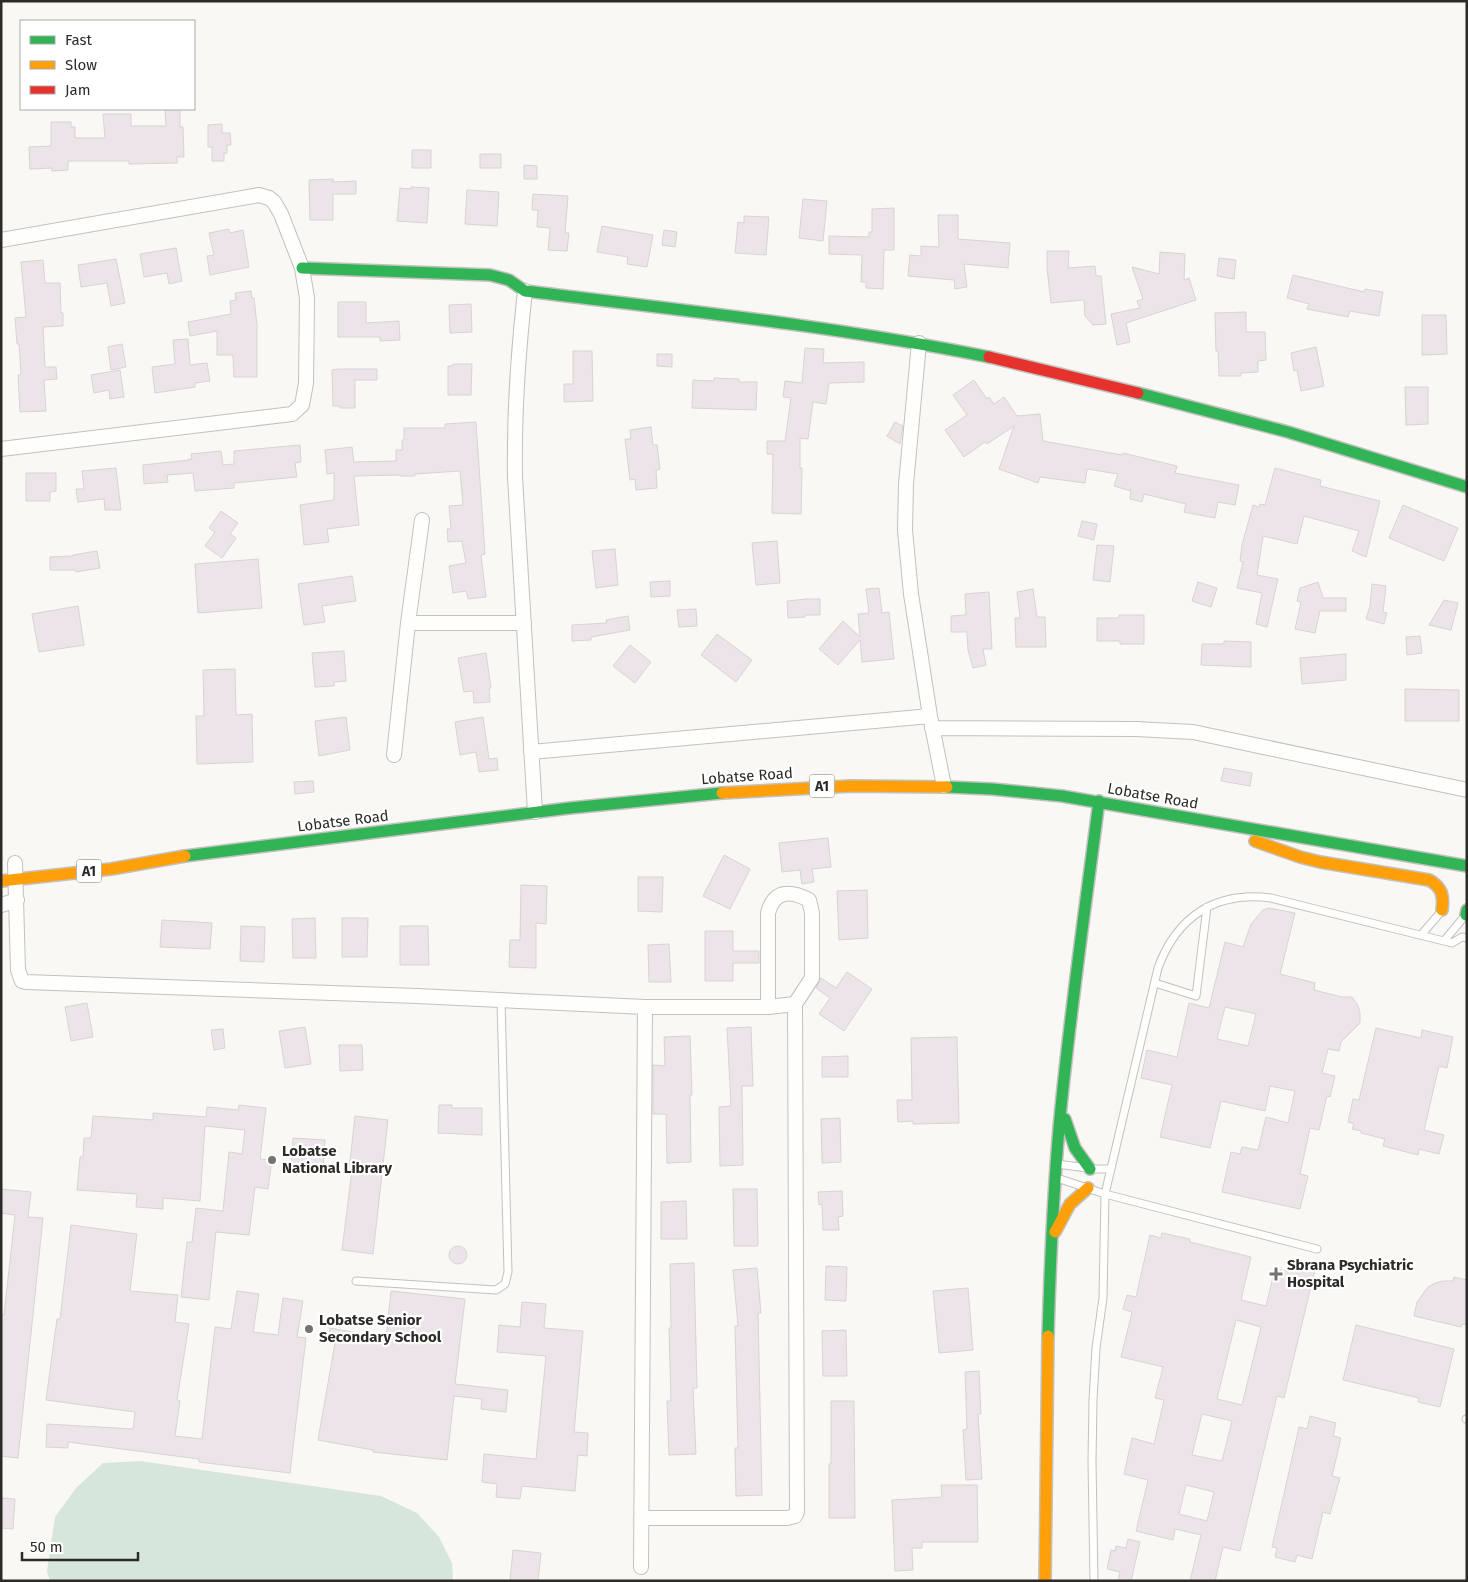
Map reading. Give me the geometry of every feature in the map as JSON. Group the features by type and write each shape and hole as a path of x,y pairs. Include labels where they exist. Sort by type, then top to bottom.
{"main road":[{"path":"302,268 490,275 503,277 516,283 525,291 768,320 919,343 1106,384 1288,432 1467,487"},
{"name":"Lobatse Road","path":"110,857 176,857 646,799 750,790 834,786 944,786 1022,791 1099,801 1467,866"},
{"path":"1045,1581 1052,1239 1056,1178 1062,1110 1099,801"},
{"path":"1188,817 1300,857 1428,880 1441,890 1444,901 1442,910"},
{"name":"Lobatse Road","path":"1,881 153,863 176,857"},
{"path":"1062,1110 1070,1138 1090,1169"},
{"path":"1052,1239 1070,1204 1088,1188"}],"street":[{"path":"1,240 259,195 269,198 278,208 302,268 306,298 306,383 302,405 292,414 1,449"},
{"path":"525,291 518,360 514,431 517,521 535,812"},
{"path":"919,343 906,484 905,530 911,594 931,722 944,786"},
{"path":"394,756 408,623 422,520"},
{"path":"408,623 524,623"},
{"path":"531,752 931,722 1136,729 1193,732 1467,790"},
{"path":"14,863 17,900 18,970 22,981 26,982 644,1007 768,1007 795,1004"},
{"path":"641,1518 787,1518 795,1516 797,1512 795,1004 812,978 812,907 808,900 799,895 785,894 775,897 768,913 768,1007"},
{"path":"1,905 17,900"},
{"path":"642,1567 644,1007"}],"lane":[{"path":"1094,1581 1093,1400 1096,1348 1103,1298 1105,1194 1158,968 1170,942 1188,920 1207,907 1227,899 1242,896 1271,898 1444,942 1452,943 1462,937 1467,938"},
{"path":"1155,983 1196,996 1207,907"},
{"path":"1420,935 1442,910"},
{"path":"1444,942 1466,913"},
{"path":"356,1281 496,1290 505,1284 508,1272 501,1000"},
{"path":"1057,1164 1090,1169 1111,1169"},
{"path":"1056,1178 1105,1194 1317,1249"}],"green space":[{"path":"140,1461 381,1496 417,1513 439,1537 452,1563 453,1581 50,1581 47,1571 55,1517 76,1488 103,1463"}],"building":[{"path":"165,110 180,110 180,127 183,127 184,157 177,157 177,163 129,164 129,161 68,161 68,170 52,171 52,168 30,169 29,147 51,146 51,122 71,122 71,127 75,127 75,138 105,138 103,114 131,114 131,126 166,126"},
{"path":"222,124 222,133 230,133 231,145 227,145 224,161 212,161 212,147 208,147 208,125"},
{"path":"412,150 431,150 431,168 412,168"},
{"path":"480,154 501,154 501,168 480,168"},
{"path":"524,165 537,166 537,179 524,179"},
{"path":"333,179 333,182 356,181 356,194 333,194 333,220 310,220 309,180"},
{"path":"411,187 429,188 427,223 397,221 400,188 411,189"},
{"path":"467,190 499,192 497,226 465,224"},
{"path":"533,194 568,196 565,233 569,233 567,251 548,250 550,228 537,227 538,210 532,210"},
{"path":"803,199 827,201 823,241 799,238"},
{"path":"894,208 894,250 884,250 883,289 866,288 866,282 861,282 862,255 829,254 829,236 869,237 869,232 872,232 872,209"},
{"path":"938,215 958,215 958,239 1010,243 1008,268 964,264 967,287 955,289 954,280 908,276 910,255 921,256 921,246 939,247"},
{"path":"744,216 769,217 766,255 735,253 738,222 744,223"},
{"path":"602,226 653,235 647,267 627,264 628,257 597,252"},
{"path":"229,229 230,233 243,230 249,267 210,275 207,256 214,255 209,233"},
{"path":"664,230 677,232 675,247 662,245"},
{"path":"176,248 182,281 169,284 167,273 144,277 140,254"},
{"path":"1047,251 1069,251 1068,268 1095,266 1096,276 1101,276 1106,324 1093,325 1085,316 1084,300 1051,303"},
{"path":"1160,252 1185,254 1184,280 1189,278 1196,300 1126,323 1130,342 1117,345 1111,314 1140,308 1137,301 1143,299 1132,267 1159,274"},
{"path":"1219,258 1236,260 1234,279 1217,276"},
{"path":"116,259 125,303 111,306 107,283 81,287 78,265"},
{"path":"43,260 45,283 60,283 63,326 43,327 45,367 56,367 57,379 44,380 46,411 20,412 18,375 21,374 15,318 26,317 21,262"},
{"path":"1293,275 1364,292 1365,289 1383,292 1379,316 1350,311 1348,317 1307,309 1309,304 1287,298"},
{"path":"251,291 252,298 254,298 257,325 257,377 234,377 233,355 217,355 217,331 190,336 188,322 231,314 230,301 236,300 235,293"},
{"path":"338,302 366,302 366,323 399,321 400,340 380,341 380,337 338,337"},
{"path":"471,304 472,332 450,333 449,305"},
{"path":"1246,312 1246,332 1265,332 1266,360 1258,361 1258,372 1241,373 1241,376 1219,376 1215,313"},
{"path":"1422,315 1446,315 1447,354 1422,355"},
{"path":"188,339 190,365 207,363 210,381 195,383 195,387 155,393 152,367 175,364 173,340"},
{"path":"122,344 126,367 111,370 108,347"},
{"path":"1316,347 1324,386 1301,391 1297,370 1294,371 1291,353"},
{"path":"805,348 824,349 823,363 864,362 864,382 829,383 826,404 813,402 808,439 800,438 800,468 802,468 801,514 772,513 773,454 767,454 767,441 785,441 791,398 783,397 785,381 802,383"},
{"path":"573,351 592,351 593,401 564,402 564,384 573,384"},
{"path":"657,354 672,354 672,367 657,366"},
{"path":"453,364 472,364 471,395 448,395 448,366 453,366"},
{"path":"377,369 377,380 355,380 355,408 333,406 332,370"},
{"path":"120,370 124,397 110,399 109,390 94,393 91,375"},
{"path":"714,378 739,379 739,382 757,382 756,410 692,408 693,380 714,381"},
{"path":"974,380 987,399 989,397 994,404 1004,397 1017,416 1040,414 1043,441 1122,455 1123,453 1177,466 1175,473 1239,485 1235,505 1218,502 1215,518 1184,512 1186,504 1144,494 1142,502 1130,499 1131,491 1114,486 1118,474 1087,469 1085,483 1040,477 1038,483 999,469 1014,426 987,444 985,442 964,457 945,430 967,415 953,395"},
{"path":"1405,387 1428,387 1428,424 1406,425"},
{"path":"476,422 485,554 481,555 486,597 468,599 466,591 453,593 449,566 466,563 462,541 448,542 447,529 451,529 449,506 463,505 460,471 415,474 415,476 354,476 359,525 327,529 329,542 304,545 300,505 334,500 334,473 327,474 325,450 352,447 354,462 396,461 396,450 402,450 404,428 445,428 445,424"},
{"path":"895,422 903,426 900,444 887,436"},
{"path":"651,427 653,445 657,445 660,469 656,470 657,488 636,490 635,479 630,480 625,439 631,439 630,430"},
{"path":"300,445 301,462 295,463 297,477 234,483 234,488 195,491 193,473 167,475 168,482 144,484 143,465 189,460 192,459 191,454 221,451 223,465 234,464 234,451"},
{"path":"116,468 121,510 105,510 104,499 78,502 76,489 84,489 82,471"},
{"path":"1275,468 1321,480 1320,486 1380,501 1366,557 1352,551 1359,531 1304,516 1297,544 1263,536 1257,575 1278,579 1267,627 1256,624 1262,593 1237,588 1243,562 1240,561 1242,545 1253,505 1259,507 1260,504 1265,505"},
{"path":"26,473 56,473 56,491 50,492 50,501 26,501"},
{"path":"1403,505 1458,528 1444,561 1389,538"},
{"path":"221,511 238,523 230,534 236,538 222,558 205,546 215,532 209,528"},
{"path":"1082,521 1097,524 1094,540 1078,536"},
{"path":"777,541 780,583 756,585 752,543"},
{"path":"1097,545 1114,546 1110,582 1093,580"},
{"path":"615,549 618,585 596,588 592,551"},
{"path":"97,551 100,568 76,572 75,570 50,570 50,557 73,556"},
{"path":"258,559 262,608 198,613 195,564"},
{"path":"352,576 356,601 322,606 325,622 304,625 298,584"},
{"path":"670,581 670,596 651,597 650,582"},
{"path":"1198,582 1217,588 1211,607 1192,601"},
{"path":"1318,582 1323,598 1346,598 1346,611 1320,611 1315,633 1295,629 1301,602 1297,601 1300,588"},
{"path":"1372,584 1386,586 1383,612 1387,613 1384,624 1366,619 1370,606"},
{"path":"879,588 882,613 889,612 894,659 862,662 860,640 838,665 819,649 843,621 860,637 858,614 869,613 866,589"},
{"path":"1033,589 1037,617 1045,617 1046,647 1016,647 1015,618 1020,618 1017,592"},
{"path":"989,592 992,649 983,649 986,665 973,668 968,650 967,632 951,632 951,616 966,615 965,594"},
{"path":"820,599 820,615 788,618 787,601"},
{"path":"1444,600 1458,603 1451,630 1429,625"},
{"path":"78,606 84,645 39,652 32,614"},
{"path":"696,609 697,626 679,627 677,610"},
{"path":"1119,615 1144,615 1144,644 1120,644 1120,641 1097,641 1097,618 1119,618"},
{"path":"628,616 630,630 591,637 591,640 572,641 572,625 607,623 606,620"},
{"path":"717,634 752,660 736,682 701,655"},
{"path":"1420,636 1422,653 1407,655 1406,637"},
{"path":"1224,641 1251,642 1251,667 1201,665 1202,644 1224,644"},
{"path":"630,645 651,662 635,683 613,666"},
{"path":"344,651 346,681 334,682 334,686 315,687 312,653"},
{"path":"486,653 491,688 489,688 490,702 474,703 473,691 464,692 458,658"},
{"path":"1346,654 1346,680 1302,684 1300,658"},
{"path":"235,669 236,715 252,714 253,762 197,764 196,716 204,716 203,670"},
{"path":"1405,689 1459,690 1459,721 1405,721"},
{"path":"346,717 350,750 319,756 315,721"},
{"path":"483,717 489,759 497,758 498,770 479,772 476,752 460,755 455,722"},
{"path":"1224,768 1252,773 1250,786 1221,781"},
{"path":"313,781 314,792 295,794 294,782"},
{"path":"828,838 831,867 812,869 814,882 802,884 800,870 782,872 779,843"},
{"path":"724,855 750,869 730,909 703,896"},
{"path":"638,877 663,877 662,912 638,911"},
{"path":"521,885 547,886 546,924 536,923 536,968 509,967 510,940 520,940"},
{"path":"867,890 868,938 839,940 837,891"},
{"path":"1269,908 1295,913 1280,974 1315,983 1314,990 1342,997 1352,997 1360,1012 1360,1023 1341,1042 1339,1051 1328,1049 1322,1073 1335,1076 1330,1097 1327,1096 1319,1130 1310,1128 1300,1174 1308,1176 1300,1209 1222,1192 1231,1152 1240,1154 1242,1147 1258,1150 1266,1117 1288,1123 1295,1091 1270,1086 1265,1111 1221,1101 1210,1148 1160,1137 1172,1085 1141,1078 1147,1050 1177,1057 1189,1003 1209,1008 1225,942 1243,947 1251,924 1263,910","holes":["1225,1007 1256,1014 1248,1046 1217,1039"]},
{"path":"315,918 316,958 293,958 292,919"},
{"path":"342,918 368,918 367,957 342,957"},
{"path":"162,920 212,923 210,949 160,947"},
{"path":"241,926 265,927 264,962 240,961"},
{"path":"400,926 428,926 429,965 400,965"},
{"path":"705,931 733,931 733,951 759,951 759,963 733,963 733,981 705,981"},
{"path":"669,944 671,982 649,982 648,945"},
{"path":"847,972 872,989 844,1031 819,1014 830,998 816,988 821,978 836,988"},
{"path":"87,1003 93,1037 71,1041 65,1007"},
{"path":"305,1027 311,1064 285,1068 279,1031"},
{"path":"751,1027 753,1086 742,1086 743,1165 720,1166 719,1107 731,1106 727,1028"},
{"path":"1376,1028 1421,1038 1422,1030 1453,1037 1447,1068 1439,1066 1424,1130 1444,1135 1439,1154 1419,1149 1418,1155 1383,1146 1385,1139 1352,1129 1354,1124 1348,1122 1353,1099 1359,1100"},
{"path":"223,1029 225,1048 214,1050 211,1030"},
{"path":"690,1036 692,1095 690,1095 691,1162 667,1163 666,1114 653,1114 653,1065 665,1066 664,1037"},
{"path":"957,1037 959,1123 913,1124 913,1121 898,1122 897,1100 912,1100 911,1038"},
{"path":"339,1045 362,1045 363,1070 340,1071"},
{"path":"848,1056 848,1077 822,1077 822,1057"},
{"path":"239,1105 266,1108 260,1159 272,1160 268,1189 255,1187 249,1235 216,1232 209,1300 181,1297 187,1242 192,1242 196,1208 223,1211 229,1152 242,1154 245,1130 205,1126 200,1201 163,1198 163,1209 136,1207 137,1194 77,1190 80,1157 83,1157 84,1138 91,1138 93,1116 153,1120 153,1113 206,1117 207,1107 238,1110"},
{"path":"439,1105 452,1105 452,1108 482,1108 482,1135 438,1133"},
{"path":"355,1116 388,1120 373,1254 342,1250 352,1170 349,1170"},
{"path":"840,1118 841,1162 822,1163 821,1119"},
{"path":"293,1138 325,1140 323,1169 291,1167"},
{"path":"1,1189 31,1192 28,1217 43,1218 18,1458 1,1456 1,1314 4,1315 15,1215 1,1213"},
{"path":"733,1189 757,1189 758,1246 734,1246"},
{"path":"842,1191 843,1216 838,1217 839,1230 823,1230 822,1204 819,1205 818,1192"},
{"path":"686,1201 687,1239 661,1239 661,1202"},
{"path":"71,1225 137,1234 130,1291 178,1295 175,1322 189,1324 177,1400 180,1401 175,1436 202,1439 215,1327 231,1329 237,1291 259,1294 253,1332 278,1335 283,1298 303,1301 297,1337 306,1338 290,1473 199,1462 199,1459 68,1442 68,1448 46,1447 47,1424 133,1429 135,1412 46,1400 57,1319 60,1319"},
{"path":"1162,1233 1251,1257 1241,1300 1266,1306 1275,1269 1287,1271 1289,1264 1315,1270 1284,1398 1277,1396 1240,1551 1223,1547 1215,1581 1190,1581 1201,1535 1175,1529 1173,1540 1136,1531 1148,1480 1124,1474 1132,1438 1154,1444 1164,1400 1155,1398 1163,1367 1121,1357 1132,1312 1123,1309 1127,1295 1136,1297 1150,1235 1161,1238","holes":["1236,1320 1261,1327 1242,1405 1217,1399","1202,1414 1232,1421 1222,1461 1192,1455","1186,1485 1214,1492 1207,1521 1179,1514"]},
{"path":"458,1246 466,1251 467,1255 462,1263 458,1264 450,1259 449,1255 454,1247"},
{"path":"694,1263 697,1388 693,1388 696,1454 669,1455 667,1401 671,1401 670,1264"},
{"path":"826,1266 847,1267 846,1301 825,1300"},
{"path":"757,1268 761,1313 758,1313 762,1495 736,1496 735,1448 738,1448 735,1326 738,1326 733,1270"},
{"path":"1454,1277 1467,1280 1467,1325 1462,1324 1461,1327 1414,1316 1417,1302 1428,1287 1443,1281 1453,1281"},
{"path":"968,1288 973,1350 939,1353 933,1291"},
{"path":"391,1291 465,1299 455,1384 508,1390 506,1412 481,1409 482,1399 454,1396 447,1460 373,1452 373,1450 318,1440 335,1343 328,1342 330,1328 386,1338"},
{"path":"522,1302 546,1304 544,1328 583,1331 574,1432 588,1433 587,1456 578,1455 575,1491 522,1486 520,1499 496,1497 497,1484 482,1482 484,1454 536,1459 546,1356 497,1352 499,1325 520,1327"},
{"path":"1356,1325 1454,1349 1440,1407 1418,1402 1419,1398 1343,1380"},
{"path":"846,1330 847,1376 823,1376 822,1331"},
{"path":"979,1371 981,1414 978,1414 982,1479 966,1480 963,1430 967,1429 965,1372"},
{"path":"831,1401 854,1401 855,1518 829,1518"},
{"path":"1310,1416 1336,1423 1333,1436 1341,1438 1332,1476 1340,1478 1330,1514 1323,1512 1312,1559 1297,1555 1295,1562 1275,1557 1277,1548 1272,1547 1299,1427 1307,1429"},
{"path":"941,1485 977,1485 978,1542 922,1542 922,1548 912,1548 913,1570 895,1571 892,1500 942,1497"},
{"path":"1,1498 15,1499 13,1529 1,1528"},
{"path":"1128,1539 1140,1542 1131,1581 1118,1581 1120,1572 1107,1569 1111,1550 1115,1551 1116,1546 1126,1548"},
{"path":"513,1550 541,1553 538,1581 510,1581"}],"traffic: fast":[{"path":"302,268 490,275 509,280 525,291 700,312 874,336 989,357"},
{"path":"1138,393 1288,432 1467,487"},
{"path":"947,787 992,789 1062,796 1467,866"},
{"path":"185,856 570,808 722,793"},
{"path":"1048,1336 1059,1128 1072,1005 1099,801"},
{"path":"1466,915 1467,910"},
{"path":"1065,1119 1075,1148 1090,1169"}],"traffic: slow":[{"path":"722,793 851,786 947,787"},
{"path":"1255,841 1320,862 1429,880 1441,892 1443,900 1442,910"},
{"path":"1,881 111,869 185,856"},
{"path":"1055,1232 1070,1204 1088,1188"},
{"path":"1045,1581 1048,1336"}],"traffic: jam":[{"path":"989,357 1138,393"}],"place":[{"name":"Lobatse National Library","path":"272,1160"},
{"name":"Sbrana Psychiatric Hospital","path":"1276,1274"},
{"name":"Lobatse Senior Secondary School","path":"309,1329"}]}
